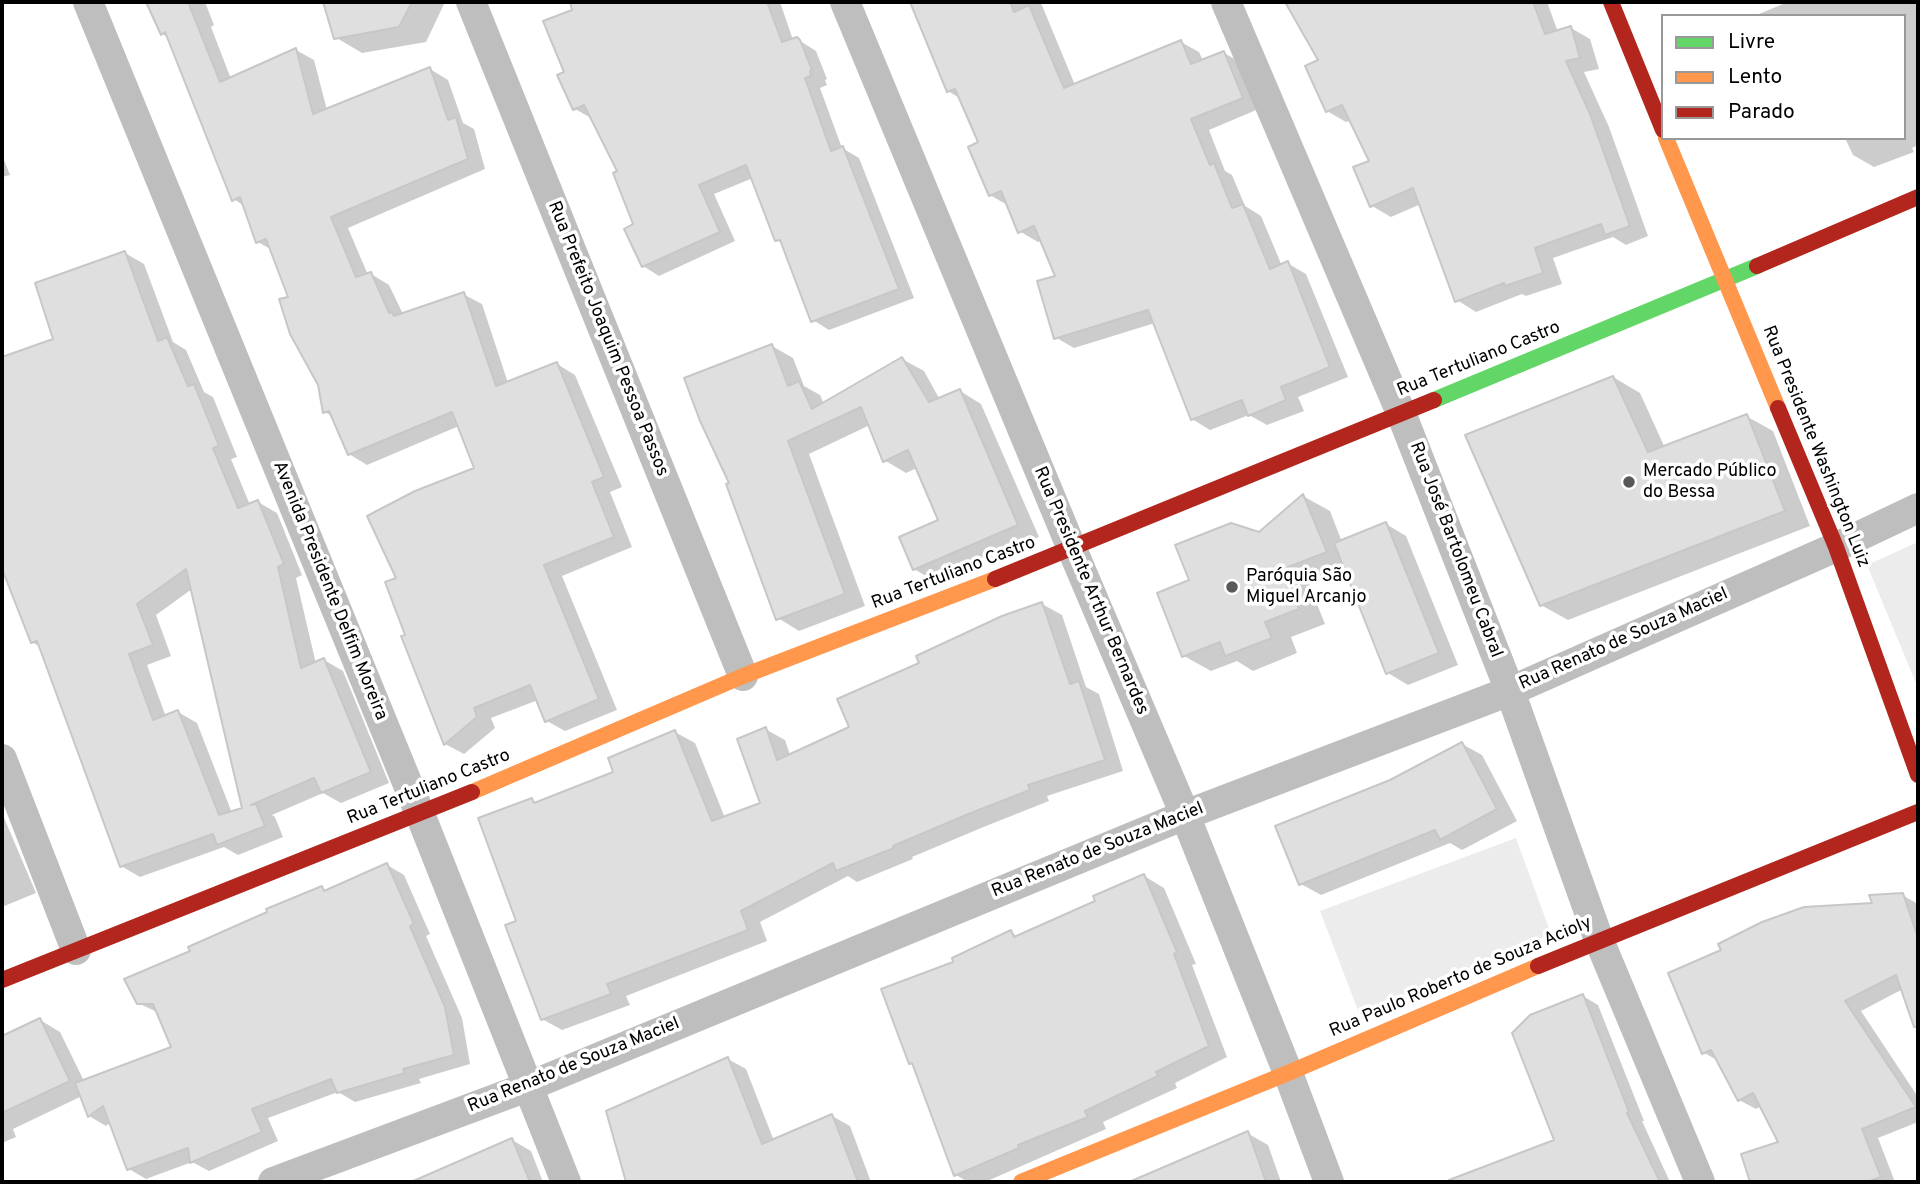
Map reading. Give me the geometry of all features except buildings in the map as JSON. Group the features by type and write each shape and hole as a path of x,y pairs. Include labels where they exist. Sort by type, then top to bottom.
{"street":[{"name":"Avenida Presidente Delfim Moreira","path":"88,2 420,814 566,1182"},
{"name":"Rua Prefeito Joaquim Pessoa Passos","path":"471,2 743,676"},
{"name":"Rua Presidente Arthur Bernardes","path":"845,2 1185,815 1329,1182"},
{"name":"Rua José Bartolomeu Cabral","path":"1226,2 1401,413 1510,691 1599,940 1700,1182"},
{"path":"1611,2 1661,125"},
{"name":"Rua Presidente Washington Luiz","path":"1667,140 1836,547 1918,775"},
{"name":"Rua Tertuliano Castro","path":"2,980 420,814 743,676 1072,549 1724,280 1918,197"},
{"name":"Rua Renato de Souza Maciel","path":"273,1182 527,1087 1185,815 1510,691 1918,508"},
{"path":"2,759 76,950"},
{"name":"Rua Paulo Roberto de Souza Acioly","path":"1021,1182 1288,1073 1599,940 1918,812"}],"shaded area":[{"path":"1918,542 1918,688 1867,565"},
{"path":"1516,838 1551,934 1359,1013 1320,911"}],"traffic: fast":[{"path":"1434,400 1757,266"}],"traffic: slow":[{"path":"1667,140 1778,408"},
{"path":"472,792 743,676 995,579"},
{"path":"1021,1182 1288,1073 1538,966"}],"traffic: jam":[{"path":"1611,2 1661,125"},
{"path":"1757,266 1918,197"},
{"path":"995,579 1434,400"},
{"path":"1778,408 1836,547 1918,775"},
{"path":"2,980 472,792"},
{"path":"1538,966 1918,812"}],"place":[{"name":"Mercado Público do Bessa","path":"1629,482"},
{"name":"Paróquia São Miguel Arcanjo","path":"1232,587"}]}
